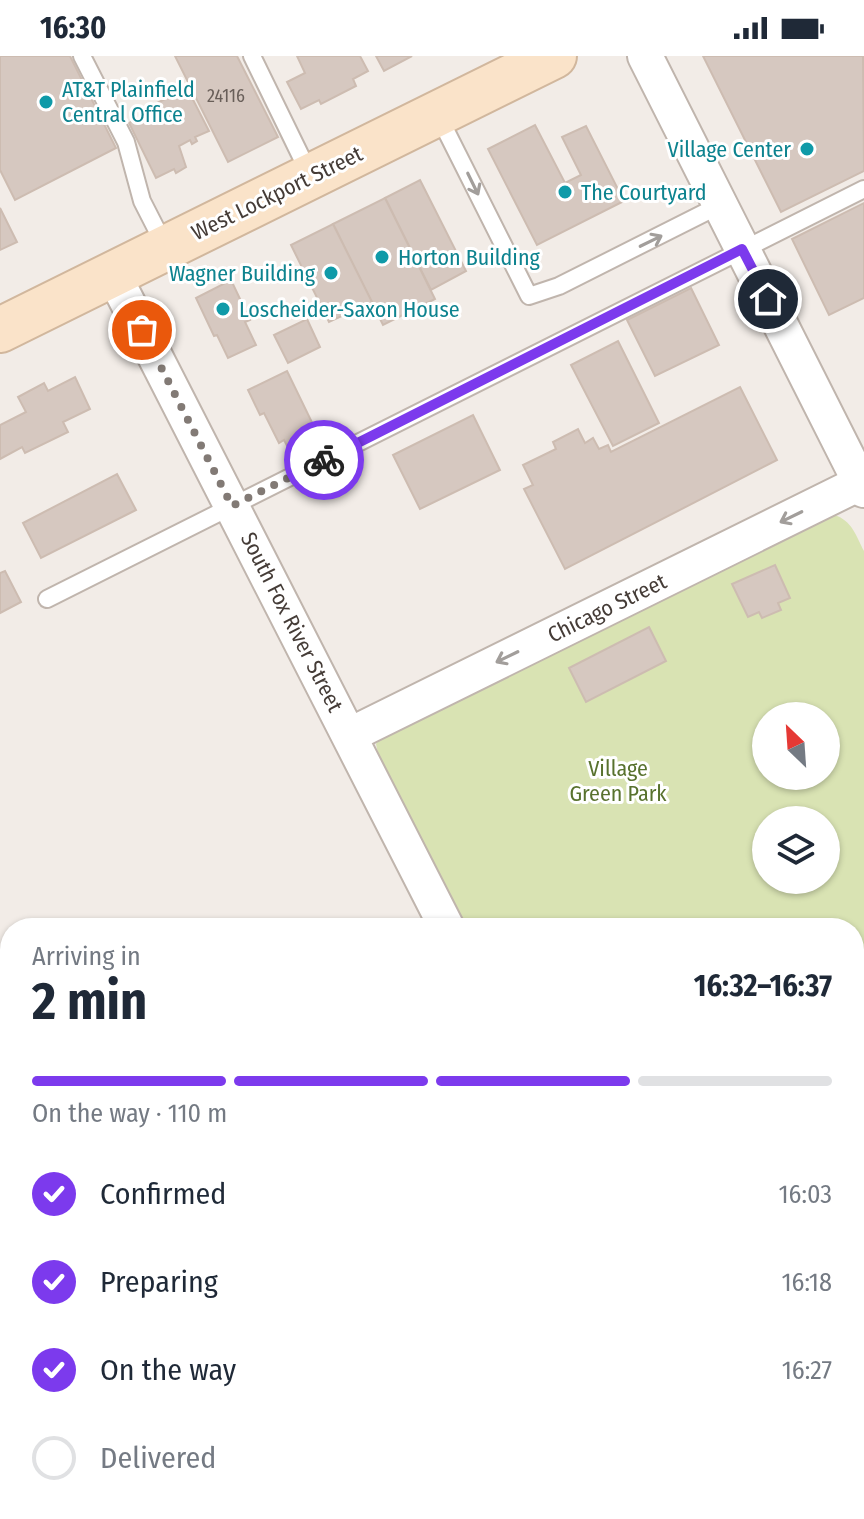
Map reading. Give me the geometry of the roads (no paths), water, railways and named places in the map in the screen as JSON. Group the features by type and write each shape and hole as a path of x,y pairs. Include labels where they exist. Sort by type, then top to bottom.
{"main road":[{"name":"West Lockport Street","path":"0,330 554,56"}],"street":[{"path":"645,56 863,484"},
{"name":"South Fox River Street","path":"113,274 442,918"},
{"name":"Chicago Street","path":"350,735 863,484"}],"lane":[{"path":"82,56 126,142 142,201 166,248"},
{"path":"252,56 311,177"},
{"path":"438,114 529,296 559,286 720,205"},
{"path":"47,599 864,189"}],"place":[{"name":"AT&T Plainfield Central Office","path":"46,102"},
{"name":"Village Center","path":"807,149"},
{"name":"The Courtyard","path":"565,192"},
{"name":"Horton Building","path":"382,257"},
{"name":"Wagner Building","path":"331,273"},
{"name":"Loscheider-Saxon House","path":"223,309"}],"park label":[{"name":"Village Green Park","path":"618,780"}]}
